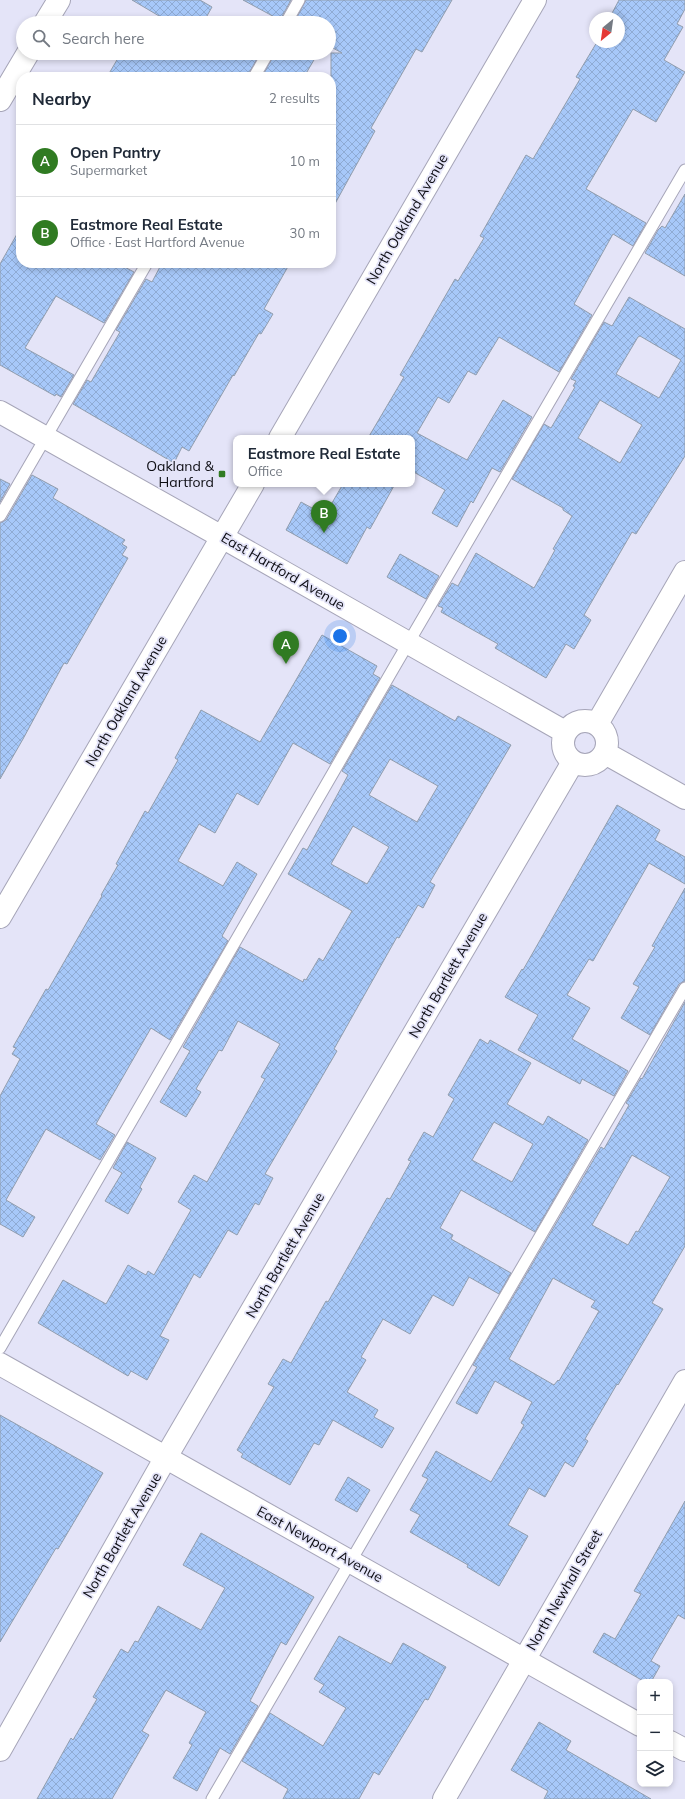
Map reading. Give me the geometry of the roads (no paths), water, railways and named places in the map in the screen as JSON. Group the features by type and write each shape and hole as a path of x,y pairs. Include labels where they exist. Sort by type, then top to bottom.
{"street":[{"path":"49,16 59,0"},
{"name":"North Oakland Avenue","path":"282,435 535,0"},
{"path":"17,72 24,60"},
{"path":"0,100 16,73"},
{"name":"East Hartford Avenue","path":"0,412 222,536 565,732"},
{"name":"North Oakland Avenue","path":"0,917 251,487"},
{"path":"597,724 685,572"},
{"path":"579,721 591,721 597,724 602,728 607,740 605,753 594,763 587,765 573,762 568,758 563,748 563,737 568,727 579,721"},
{"path":"605,753 685,798"},
{"name":"North Bartlett Avenue","path":"0,1750 166,1458 573,762"},
{"name":"East Newport Avenue","path":"0,1364 637,1723"},
{"name":"North Newhall Street","path":"444,1799 685,1381"},
{"path":"673,1744 685,1750"}],"lane":[{"path":"290,16 299,0"},
{"path":"257,72 264,60"},
{"path":"0,1348 409,642 685,170"},
{"path":"0,516 144,268"},
{"path":"212,1799 685,988"}],"place":[{"name":"Oakland & Hartford","path":"222,474"},
{"name":"Eastmore Real Estate","path":"324,533"},
{"name":"Open Pantry","path":"286,664"}]}
